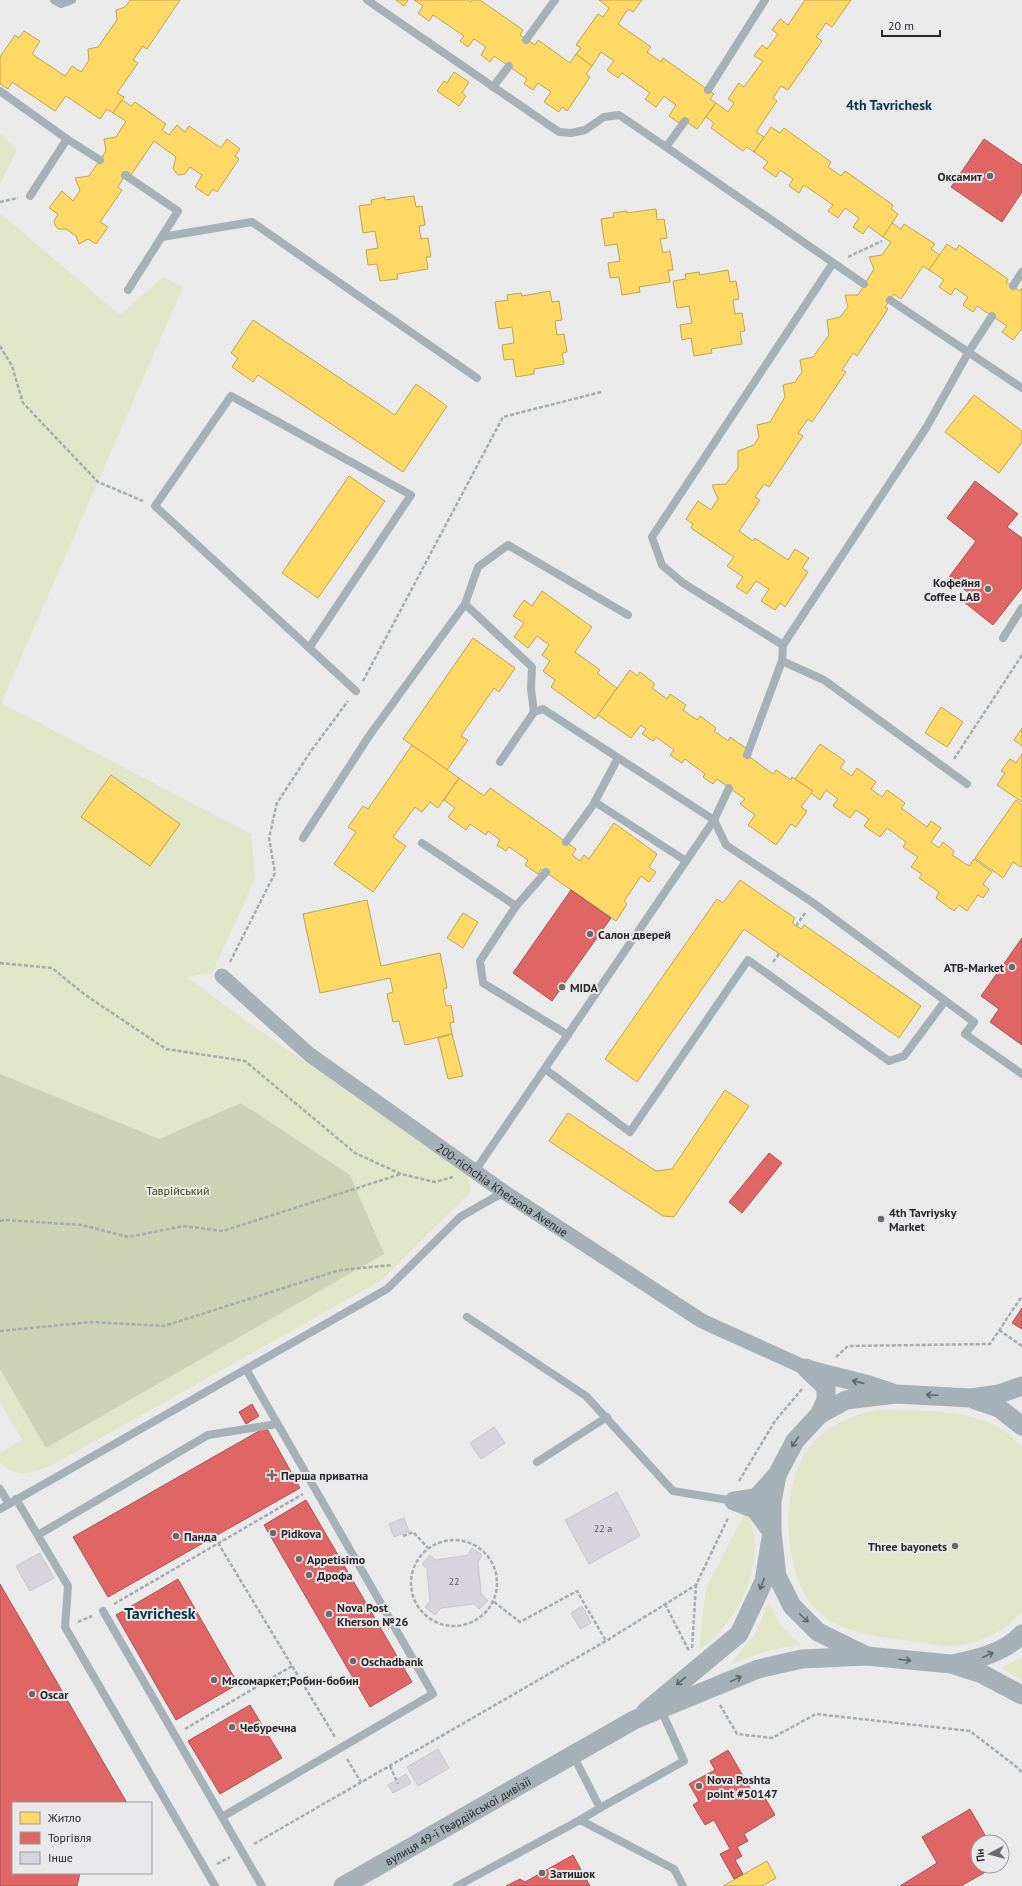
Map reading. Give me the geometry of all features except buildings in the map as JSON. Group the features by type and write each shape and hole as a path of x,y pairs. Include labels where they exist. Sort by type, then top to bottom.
{"street":[{"name":"200-richchia Khersona Avenue","path":"222,976 310,1055 504,1192 702,1321 806,1368"},
{"path":"806,1368 896,1394"},
{"path":"806,1368 826,1387 826,1400 819,1415"},
{"path":"734,1501 756,1498 777,1475 794,1441 819,1415 846,1400 896,1394 971,1398 999,1394 1022,1386"},
{"path":"971,1398 999,1408 1022,1426"},
{"path":"777,1475 772,1502 772,1532 777,1576 792,1606 818,1632 866,1656"},
{"path":"634,1720 739,1634 764,1581 772,1532 755,1509 734,1501"},
{"path":"950,1664 981,1658 1014,1642 1022,1634"},
{"path":"634,1720 758,1669 802,1659 866,1656 950,1664 982,1674 1022,1695"},
{"name":"вулиця 49-ї Гвардійської дивізії","path":"343,1886 634,1720"}],"lane":[{"path":"54,0 61,4 72,0"},
{"path":"367,0 559,132 571,133 585,130 604,117 619,115 864,284"},
{"path":"526,40 555,0"},
{"path":"708,90 765,0"},
{"path":"493,87 509,66"},
{"path":"0,91 67,139 100,160"},
{"path":"666,147 685,120"},
{"path":"30,196 67,139"},
{"path":"125,175 178,210 128,290"},
{"path":"162,237 252,222 477,378"},
{"path":"783,646 683,583 662,565 652,537 833,263"},
{"path":"1013,286 1022,272"},
{"path":"890,300 1022,388"},
{"path":"747,755 782,662 783,646 926,428 968,353 992,316"},
{"path":"309,648 411,495 231,396 155,506 309,648 356,691"},
{"path":"303,838 369,736 465,604 478,567 508,545 628,615"},
{"path":"465,604 532,667 531,688 534,712 500,762"},
{"path":"1003,638 1022,608"},
{"path":"782,662 824,680 967,784"},
{"path":"534,712 543,710 714,820 726,845 812,902 974,1022 965,1034 1022,1074"},
{"path":"566,842 595,802 618,758"},
{"path":"475,1172 714,820 729,788"},
{"path":"595,802 686,862"},
{"path":"422,843 516,906"},
{"path":"546,872 516,906 480,960 483,983 568,1035"},
{"path":"545,1069 630,1132 748,960 889,1061 904,1056 945,1001"},
{"path":"0,1509 387,1289 460,1217 504,1192"},
{"path":"467,1317 586,1396 607,1417 673,1491 734,1501"},
{"path":"222,1817 433,1694 246,1370"},
{"path":"537,1462 607,1417"},
{"path":"38,1534 208,1435 277,1424"},
{"path":"0,1489 9,1504"},
{"path":"16,1499 68,1586 65,1628 215,1886"},
{"path":"103,1611 262,1886"},
{"path":"457,1886 580,1820 684,1760 661,1710"},
{"path":"573,1755 600,1808"},
{"path":"580,1820 674,1869 683,1886"}],"path":[{"path":"833,263 882,241"},
{"path":"0,346 12,366 23,403 98,482 155,506"},
{"path":"222,976 275,873 269,838 276,803 370,670 504,417 601,392"},
{"path":"947,769 1022,655"},
{"path":"0,963 52,968 84,994 166,1050 245,1061 355,1153 401,1174 435,1182 475,1172"},
{"path":"0,1222 6,1220 82,1225 128,1237 184,1226 223,1231 401,1174"},
{"path":"0,1331 91,1322 164,1326 340,1270 414,1263"},
{"path":"848,1346 990,1344 1022,1296"},
{"path":"999,1330 1022,1346"},
{"path":"65,1628 103,1611 314,1488"},
{"path":"403,1536 413,1532 428,1548"},
{"path":"459,1539 472,1543 484,1551 492,1561 497,1574 498,1588 494,1602 485,1614 473,1622 458,1626 444,1625 430,1619 419,1608 413,1595 411,1580 414,1566 428,1548 445,1540 459,1539"},
{"path":"218,1543 330,1730"},
{"path":"665,1604 691,1655 696,1585"},
{"path":"206,1870 242,1851 606,1641 577,1591 520,1622 494,1602"},
{"path":"175,1735 292,1666"},
{"path":"720,1706 737,1734 772,1738 816,1714 970,1731 1018,1768 1022,1773"},
{"path":"341,1748 361,1782"},
{"path":"390,1766 398,1784"}],"green space":[{"path":"0,133 17,150 0,184"},
{"name":"Таврійський","path":"0,213 120,315 163,277 183,287 1,703 251,834 255,876 242,908 212,973 187,977 252,1025 467,1174 471,1191 382,1280 56,1463 34,1472 27,1473 13,1471 6,1468 0,1462 0,1453 22,1440 0,1402"},
{"path":"0,1074 159,1139 241,1103 350,1175 384,1254 46,1448 0,1369"},
{"path":"878,1410 936,1412 974,1417 992,1424 1008,1433 1022,1447 1022,1612 1007,1626 991,1636 968,1644 944,1646 853,1631 842,1627 822,1615 808,1600 798,1581 792,1559 789,1535 789,1510 792,1487 799,1466 808,1449 830,1428 848,1418"},
{"path":"744,1515 749,1516 754,1534 752,1572 746,1590 737,1608 726,1624 699,1650 706,1588"},
{"path":"769,1602 782,1626 801,1645 771,1649 730,1665 755,1634"},
{"path":"1022,1657 1022,1680 1001,1668"}],"place":[{"name":"Оксамит","path":"990,176"},
{"name":"Кофейня Coffee LAB","path":"988,589"},
{"name":"Салон дверей","path":"590,934"},
{"name":"ATB-Market","path":"1012,967"},
{"name":"MIDA","path":"562,987"},
{"name":"4th Tavriysky Market","path":"881,1219"},
{"name":"Перша приватна","path":"272,1475"},
{"name":"Pidkova","path":"273,1533"},
{"name":"Панда","path":"176,1536"},
{"name":"Three bayonets","path":"955,1546"},
{"name":"Appetisimo","path":"299,1559"},
{"name":"Дрофа","path":"309,1575"},
{"name":"Nova Post Kherson №26","path":"329,1614"},
{"name":"Oschadbank","path":"353,1661"},
{"name":"Мясомаркет;Робин-бобин","path":"214,1680"},
{"name":"Oscar","path":"32,1694"},
{"name":"Чебуречна","path":"232,1727"},
{"name":"Nova Poshta point #50147","path":"699,1786"},
{"name":"Затишок","path":"542,1873"}],"district":[{"name":"4th Tavrichesk","path":"889,105"},
{"name":"Tavrichesk","path":"160,1613"}]}
